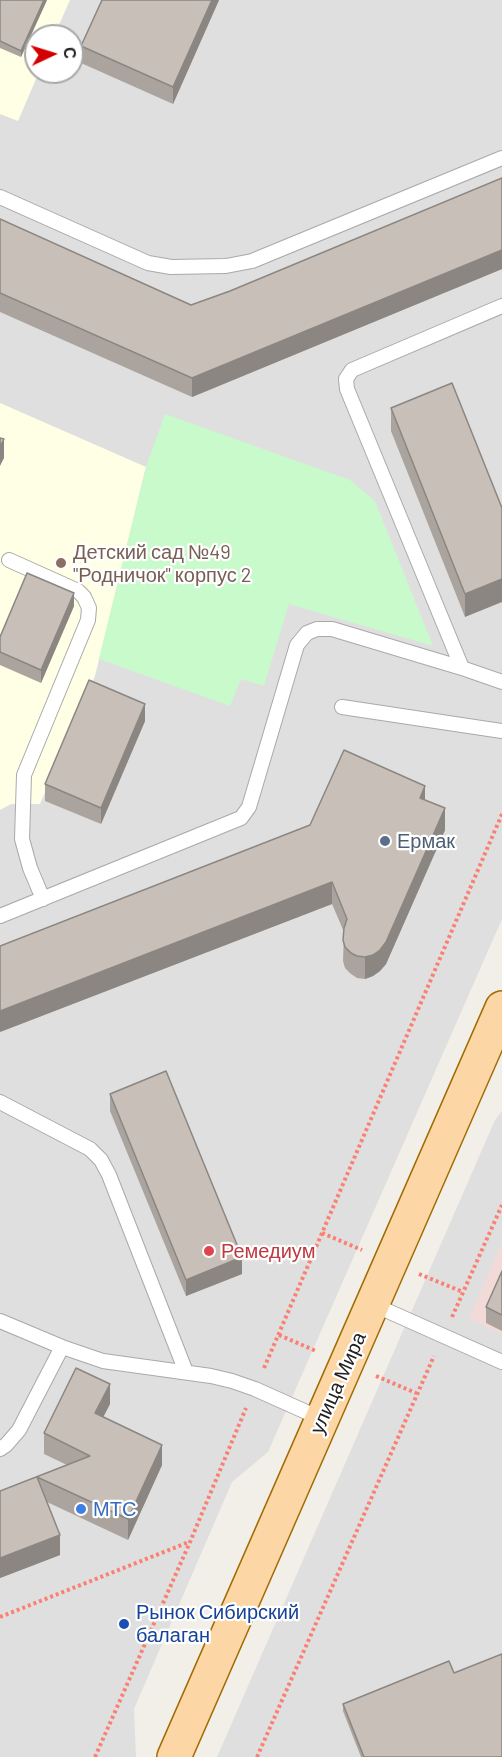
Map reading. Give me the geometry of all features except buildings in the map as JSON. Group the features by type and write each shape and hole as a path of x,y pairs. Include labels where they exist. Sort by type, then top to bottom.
{"main road":[{"name":"улица Мира","path":"174,1757 502,1008"}],"lane":[{"path":"0,197 148,263 171,267 226,266 252,261 502,158"},
{"path":"462,668 347,389 346,379 352,370 502,306"},
{"path":"9,560 78,591 89,608 88,620 24,775 22,839 30,868 43,898"},
{"path":"0,916 241,818 249,807 297,645 307,633 316,629 332,629 502,682"},
{"path":"342,707 502,731"},
{"path":"0,1102 90,1149 101,1160 109,1175 186,1372"},
{"path":"372,1304 502,1362"},
{"path":"0,1321 103,1361 186,1372 232,1381 322,1419"},
{"path":"0,1449 19,1430 62,1347"}],"path":[{"path":"95,1757 190,1542 502,814"},
{"path":"257,1757 416,1393 502,1205"},
{"path":"0,1617 190,1542"}],"shaded area":[{"path":"0,0 502,0 502,919 268,1452 232,1482 134,1709 136,1757 0,1757"},
{"path":"0,0 70,0 59,24 24,24 24,84 34,84 18,121 0,114"},
{"name":"Детский сад №49 \"Родничок\" корпус 2","path":"0,403 146,467 95,676 40,804 11,804 0,810"},
{"path":"502,1111 502,1757 217,1757 495,1120"},
{"path":"502,1243 502,1334 469,1318"}],"green space":[{"path":"165,414 350,480 375,501 433,646 289,604 264,686 241,679 230,706 99,659 146,467"}],"place":[{"name":"Детский сад №49 \"Родничок\" корпус 2","path":"61,563"},
{"name":"Ермак","path":"385,841"},
{"name":"Ремедиум","path":"209,1251"},
{"name":"МТС","path":"81,1509"},
{"name":"Рынок Сибирский балаган","path":"124,1624"}]}
